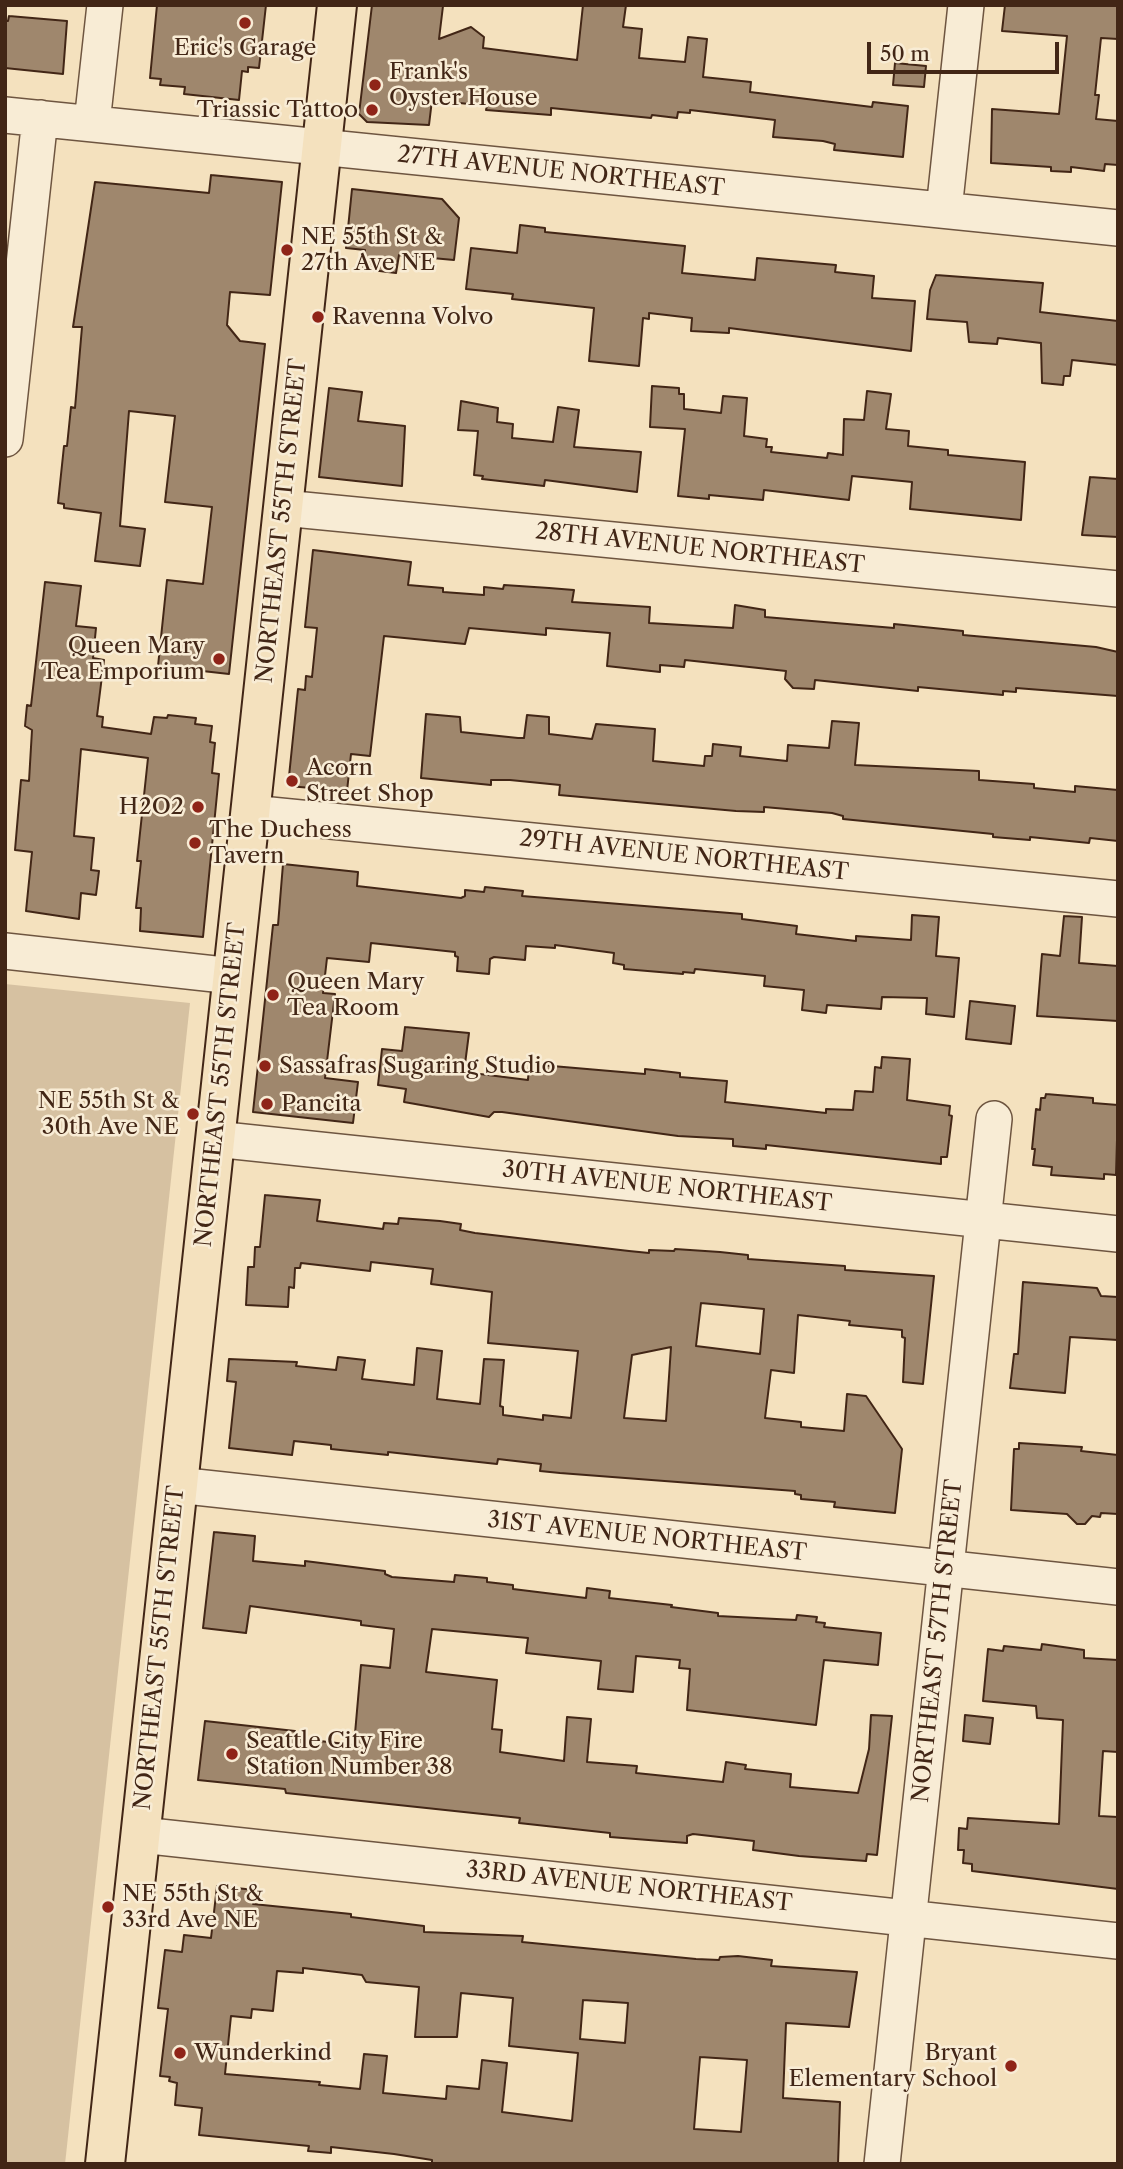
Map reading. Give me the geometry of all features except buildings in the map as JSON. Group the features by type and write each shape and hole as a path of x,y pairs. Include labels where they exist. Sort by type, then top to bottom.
{"main road":[{"name":"NORTHEAST 55TH STREET","path":"105,2164 337,5"}],"street":[{"path":"92,123 105,5"},
{"path":"944,210 966,5"},
{"name":"27TH AVENUE NORTHEAST","path":"5,115 1118,228"},
{"path":"5,439 40,118"},
{"name":"28TH AVENUE NORTHEAST","path":"283,508 1118,589"},
{"name":"29TH AVENUE NORTHEAST","path":"250,813 1118,899"},
{"path":"5,951 233,976"},
{"name":"NORTHEAST 57TH STREET","path":"882,2164 994,1119"},
{"name":"30TH AVENUE NORTHEAST","path":"215,1139 1118,1234"},
{"name":"31ST AVENUE NORTHEAST","path":"177,1485 1118,1587"},
{"name":"33RD AVENUE NORTHEAST","path":"141,1835 908,1916 1118,1941"}],"shaded area":[{"path":"5,984 190,1003 65,2164 5,2164"}],"place":[{"name":"Eric's Garage","path":"245,23"},
{"name":"Frank's Oyster House","path":"375,85"},
{"name":"Triassic Tattoo","path":"372,110"},
{"name":"NE 55th St & 27th Ave NE","path":"287,250"},
{"name":"Ravenna Volvo","path":"318,317"},
{"name":"Queen Mary Tea Emporium","path":"219,659"},
{"name":"Acorn Street Shop","path":"292,781"},
{"name":"H2O2","path":"198,807"},
{"name":"The Duchess Tavern","path":"195,843"},
{"name":"Queen Mary Tea Room","path":"273,995"},
{"name":"Sassafras Sugaring Studio","path":"265,1066"},
{"name":"Pancita","path":"267,1104"},
{"name":"NE 55th St & 30th Ave NE","path":"193,1114"},
{"name":"Seattle City Fire Station Number 38","path":"232,1754"},
{"name":"NE 55th St & 33rd Ave NE","path":"108,1907"},
{"name":"Wunderkind","path":"180,2053"},
{"name":"Bryant Elementary School","path":"1011,2066"}]}
